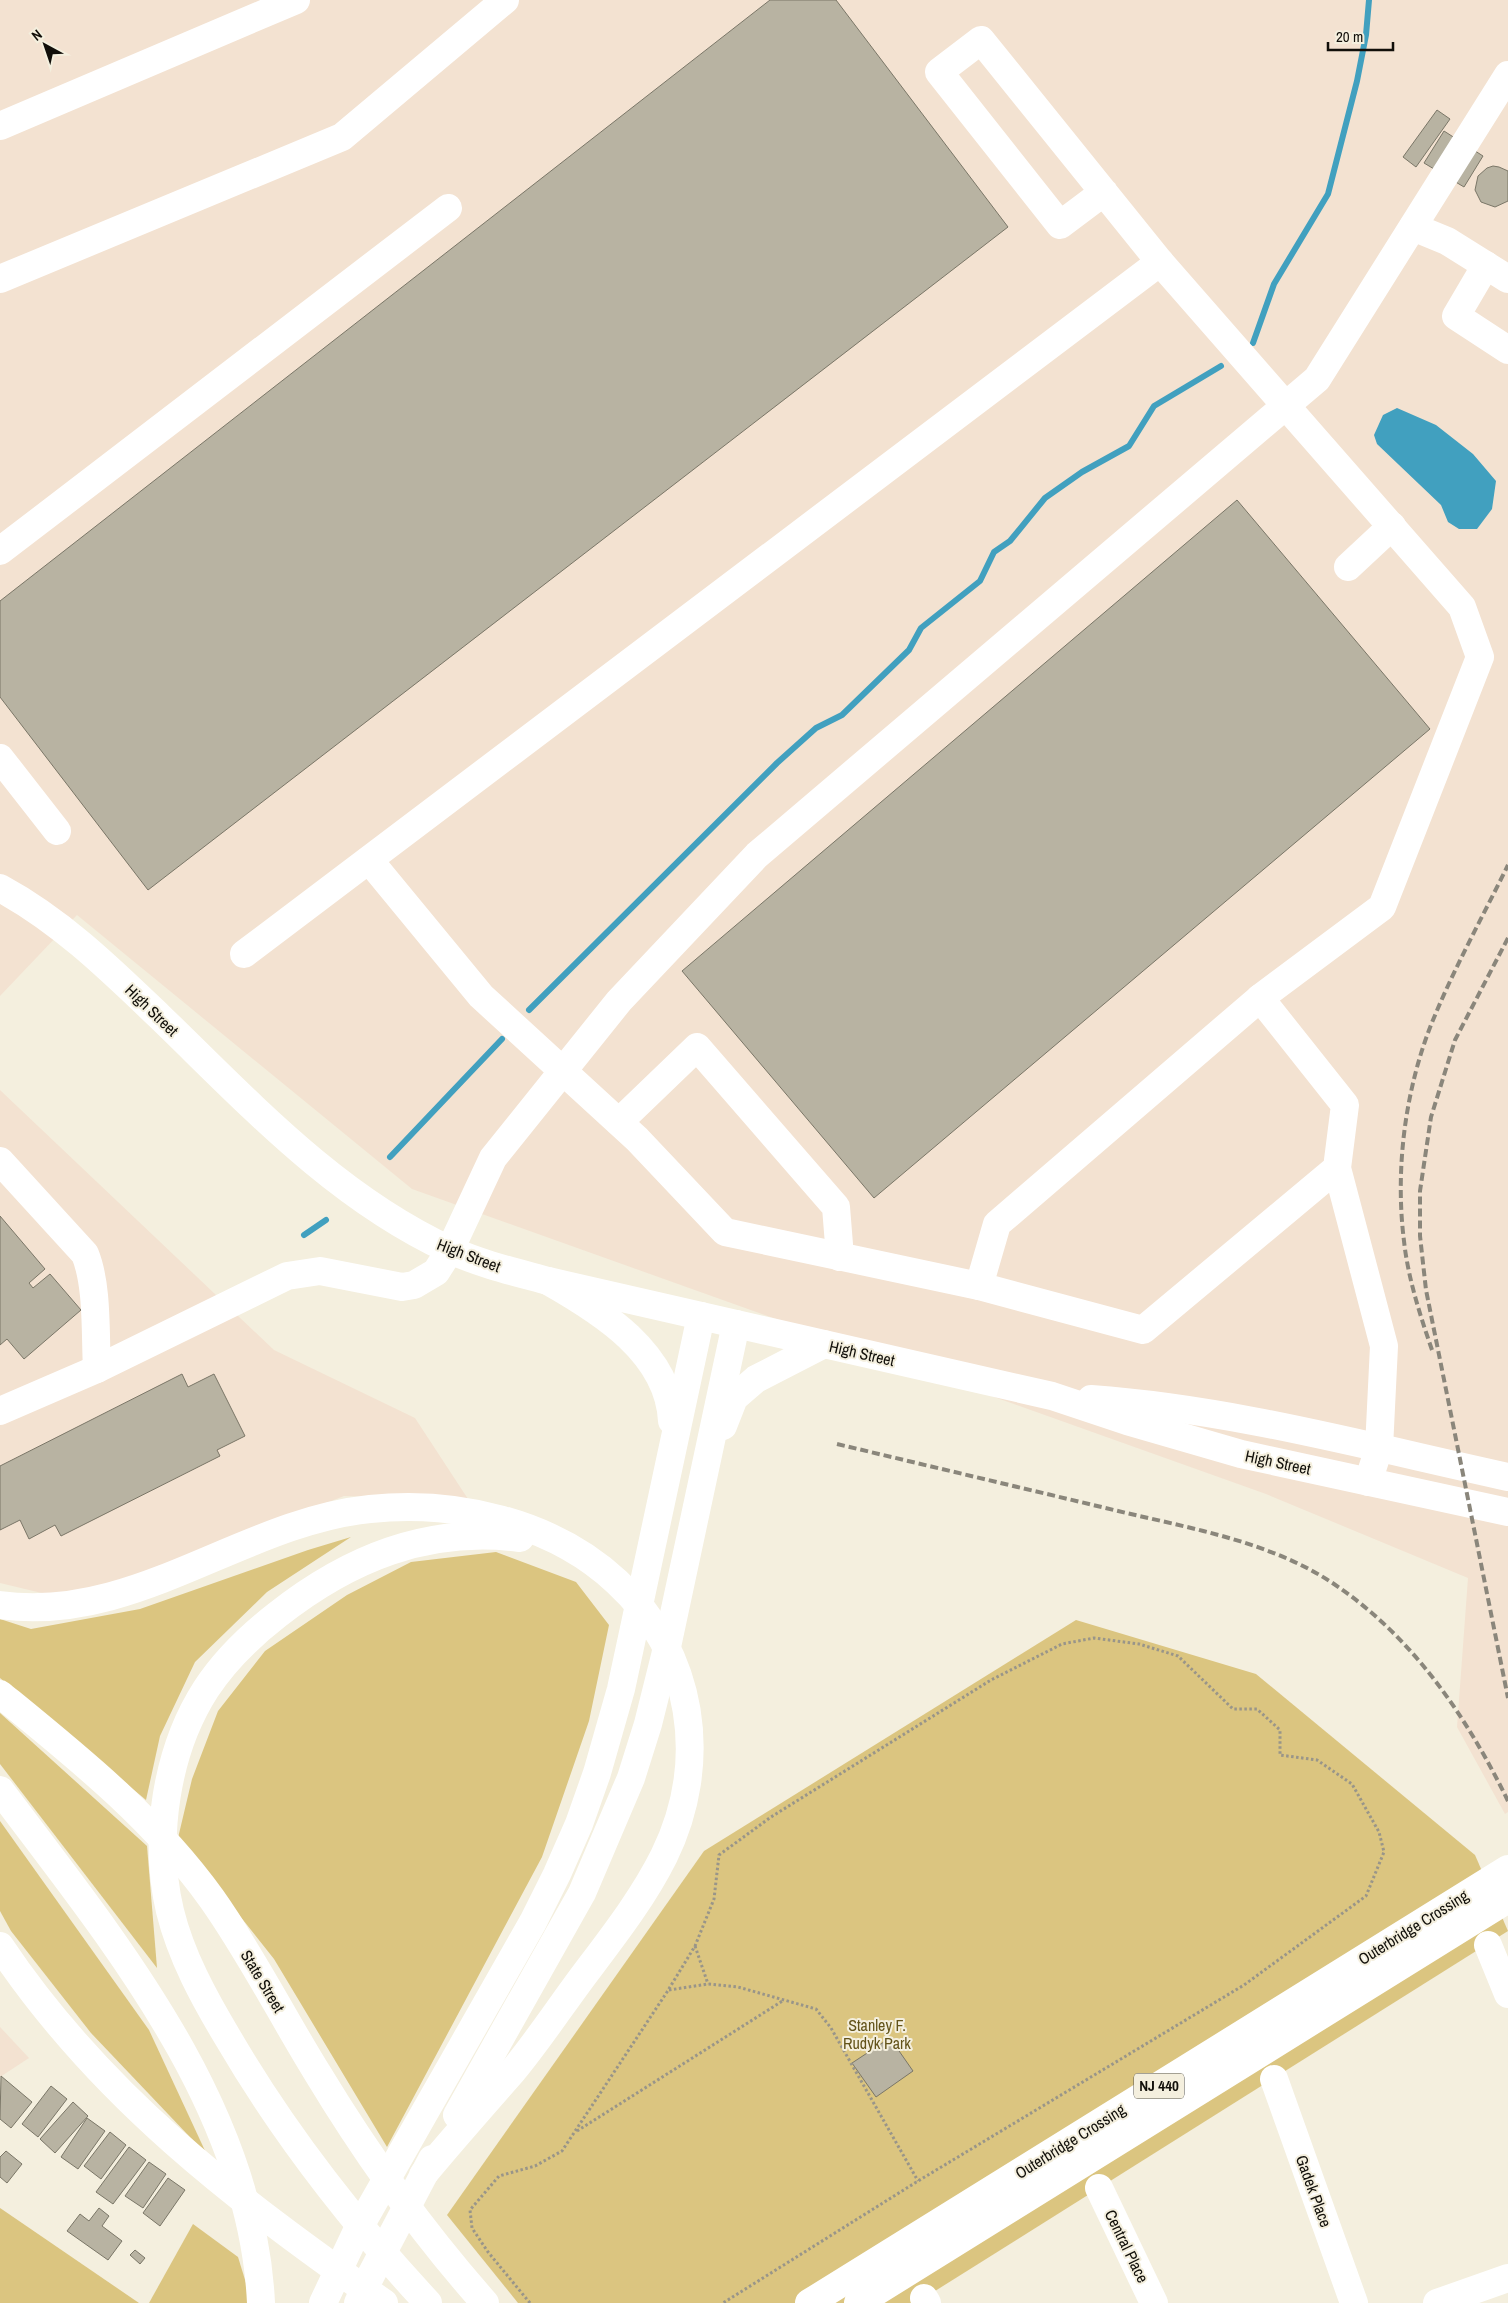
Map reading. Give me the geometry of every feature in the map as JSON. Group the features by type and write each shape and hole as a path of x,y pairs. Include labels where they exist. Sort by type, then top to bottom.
{"main road":[{"path":"0,126 296,0"},
{"path":"0,279 342,137 505,0"},
{"path":"979,1286 997,1224 1260,998 1382,907 1480,657 1462,607 1160,262 1104,192 981,40 939,72 1060,225 1104,192"},
{"path":"0,1411 98,1369 287,1276 320,1271 391,1286 414,1285 436,1272 450,1250 493,1158 620,1001 757,854 1317,379 1507,80"},
{"path":"0,551 448,208"},
{"path":"1412,227 1447,241 1497,272 1456,316 1508,350"},
{"path":"244,954 1160,262"},
{"path":"1348,567 1392,526"},
{"path":"0,758 57,831"},
{"path":"369,860 481,996 637,1139 725,1232 979,1286 1143,1330 1337,1168"},
{"name":"High Street","path":"0,888 32,908 94,955 314,1163 382,1213 450,1250 494,1266 548,1281 1052,1396 1203,1445 1508,1512"},
{"path":"1260,998 1345,1105 1337,1168 1384,1346 1379,1448 1368,1482"},
{"path":"619,1122 697,1047 836,1207 840,1257"},
{"path":"0,1161 85,1254 90,1267 92,1284 98,1369"},
{"path":"548,1281 574,1295 615,1326 630,1338 654,1365 663,1380 669,1396 672,1410 671,1444"},
{"path":"323,2303 356,2233 546,1899 586,1806 606,1746 619,1696 671,1444 701,1316"},
{"path":"358,2303 423,2175 482,2089 582,1893 631,1778 663,1664 736,1324"},
{"path":"707,1456 723,1426 734,1398 756,1379 824,1344"},
{"name":"High Street","path":"1052,1396 1130,1402 1249,1419 1508,1477"},
{"path":"0,1605 52,1608 95,1601 158,1580 310,1522 367,1509 406,1507 465,1511 519,1526 558,1541 577,1552 619,1583 645,1612 667,1646 681,1682 686,1702 689,1736 688,1776 685,1797 674,1834 647,1887 625,1920 530,2048 482,2089"},
{"path":"428,2303 338,2200 251,2077 220,2025 190,1966 176,1931 167,1896 164,1844 166,1808 172,1771 182,1738 196,1705 228,1660 254,1634 289,1605 346,1570 389,1550 434,1538 475,1534 517,1537 555,1544 577,1552"},
{"name":"State Street","path":"0,1694 115,1791 150,1826 199,1882 238,1939 318,2074 366,2149 418,2221 485,2303"},
{"path":"0,1790 93,1914 136,1978 180,2050 212,2110 240,2182 254,2238 261,2303"},
{"name":"Outerbridge Crossing","path":"809,2303 1508,1869"},
{"name":"Outerbridge Crossing","path":"858,2303 1508,1899"},
{"path":"1488,1945 1508,1994"},
{"path":"0,1946 36,1997 70,2038 155,2126 260,2215 384,2303"},
{"name":"Gadek Place","path":"1274,2079 1354,2303"},
{"name":"Central Place","path":"1099,2188 1154,2303"},
{"path":"1437,2303 1508,2278"}],"path":[{"path":"530,2303 488,2252 472,2228 470,2210 499,2176 535,2166 562,2151 669,1990 695,1946 714,1899 719,1854 736,1840 991,1680 1062,1644 1094,1638 1139,1644 1178,1656 1233,1710 1257,1710 1280,1730 1280,1755 1317,1760 1352,1784 1379,1832 1384,1852 1366,1896 1244,1985 918,2180 723,2303"},
{"path":"695,1946 708,1984"},
{"path":"669,1990 708,1984 738,1987 816,2009 831,2028 918,2180"},
{"path":"574,2133 784,2000"}],"shaded area":[{"path":"0,0 1508,0 1508,1812 1505,1814 1457,1727 1468,1578 1266,1494 412,1189 77,915 0,996"},
{"path":"0,1090 274,1350 415,1418 468,1499 344,1496 75,1601 0,1583"},
{"path":"0,2027 29,2058 0,2077"}],"green space":[{"path":"351,1537 267,1592 195,1662 160,1736 146,1800 0,1678 0,1619 31,1629 140,1609 308,1550"},
{"path":"496,1552 576,1582 609,1625 589,1721 542,1857 387,2147 274,1959 178,1838 192,1779 218,1711 265,1651 347,1595 411,1562"},
{"name":"Stanley F. Rudyk Park","path":"1076,1620 1256,1674 1475,1855 1508,1931 916,2303 518,2303 447,2215 704,1851"},
{"path":"0,1713 147,1846 157,1968 0,1764"},
{"path":"0,1821 149,2030 207,2155 91,2033 11,1931 0,1911"},
{"path":"0,2208 3,2210 139,2303 0,2303"},
{"path":"193,2224 238,2257 250,2296 248,2303 149,2303"}],"water":[{"path":"1397,408 1436,425 1473,454 1496,481 1492,509 1477,529 1459,529 1448,522 1441,505 1377,444 1374,435 1383,415"}],"building":[{"path":"770,0 836,0 1008,227 148,890 0,697 0,601"},
{"path":"1437,110 1450,119 1416,167 1403,157"},
{"path":"1444,131 1483,156 1464,187 1424,163"},
{"path":"1493,166 1508,171 1508,201 1495,207 1481,202 1475,190 1478,176 1487,168"},
{"path":"1237,500 1430,729 874,1198 682,971"},
{"path":"0,1216 45,1269 29,1283 33,1288 50,1274 81,1310 24,1359 7,1339 0,1345"},
{"path":"182,1374 188,1387 214,1374 245,1436 217,1450 220,1456 61,1536 55,1525 29,1539 20,1520 0,1530 0,1466"},
{"path":"890,2038 913,2071 876,2097 852,2063"},
{"path":"1,2076 32,2102 11,2128 0,2119"},
{"path":"51,2086 67,2099 38,2137 22,2124"},
{"path":"73,2102 88,2116 55,2153 40,2139"},
{"path":"87,2118 105,2131 78,2169 61,2157"},
{"path":"110,2132 126,2145 101,2179 84,2166"},
{"path":"129,2147 146,2160 113,2204 96,2192"},
{"path":"6,2151 22,2164 7,2183 0,2177 0,2157"},
{"path":"149,2162 166,2174 143,2208 125,2196"},
{"path":"168,2178 185,2190 160,2226 143,2213"},
{"path":"99,2208 109,2216 102,2226 122,2241 108,2260 67,2231 80,2214 89,2221"},
{"path":"135,2250 145,2258 140,2264 130,2255"}],"waterway":[{"path":"1253,343 1274,284 1328,194 1357,81 1366,35 1369,0"},
{"path":"529,1010 777,763 816,728 842,715 909,650 921,628 980,581 994,552 1010,541 1045,498 1082,472 1129,446 1154,406 1221,366"},
{"path":"390,1157 502,1039"},
{"path":"304,1235 326,1220"}],"railway":[{"path":"1432,1350 1411,1283 1404,1241 1401,1187 1404,1131 1415,1077 1431,1025 1458,964 1508,865"},
{"path":"1508,938 1455,1040 1431,1117 1420,1191 1420,1236 1426,1290 1508,1698"},
{"path":"837,1444 1199,1530 1256,1546 1309,1569 1334,1584 1362,1605 1389,1628 1413,1654 1456,1709 1475,1739 1508,1801"}]}
